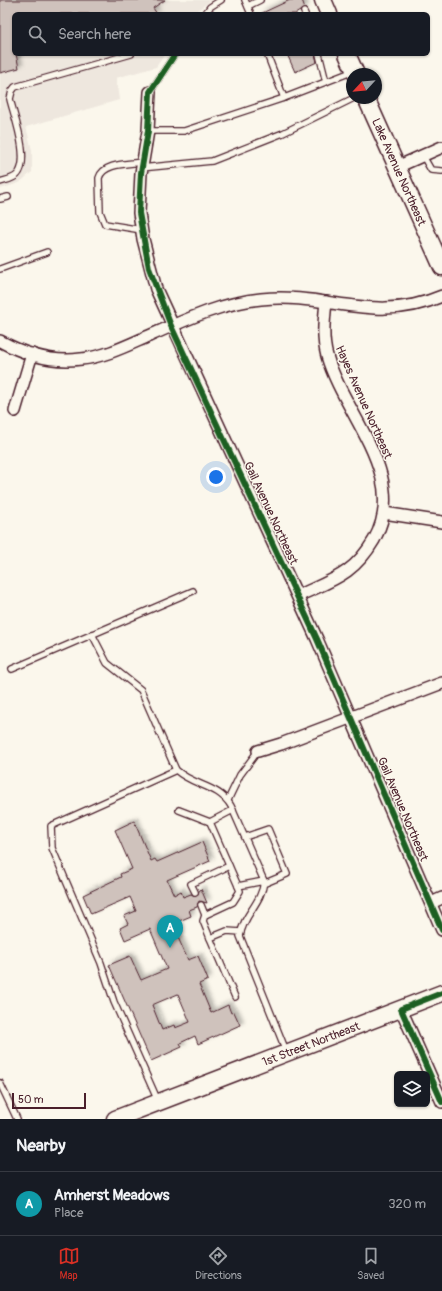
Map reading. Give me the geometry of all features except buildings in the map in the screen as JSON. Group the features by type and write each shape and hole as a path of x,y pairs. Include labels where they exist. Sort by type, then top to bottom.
{"main road":[{"path":"323,0 328,12"},
{"path":"348,56 353,68"},
{"name":"Lake Avenue Northeast","path":"369,104 442,267"},
{"name":"1st Street Northeast","path":"115,1119 442,993"}],"street":[{"name":"Gail Avenue Northeast","path":"150,92 148,131 142,165 140,212 149,268 171,326 298,596 442,930"},
{"path":"397,167 442,148"},
{"path":"0,341 32,354 58,360 82,359 122,348 171,326 228,305 260,299 300,298 367,309 388,310 412,306 442,296"},
{"name":"Hayes Avenue Northeast","path":"298,596 336,578 354,565 373,541 380,527 384,513 384,489 379,466 328,357 324,328 326,302"},
{"path":"15,411 32,354"},
{"path":"384,513 442,522"},
{"path":"258,751 281,744 442,683"},
{"path":"430,903 442,898"},
{"path":"401,1009 442,1102"}],"lane":[{"path":"206,12 210,7 221,0"},
{"path":"245,0 250,12"},
{"path":"248,6 260,0"},
{"path":"0,182 15,176 23,164 23,153 10,99 12,91 15,87 124,56"},
{"path":"150,92 174,56"},
{"path":"268,56 284,98"},
{"path":"320,56 326,82"},
{"path":"148,131 184,132 346,76"},
{"path":"142,230 105,224 102,220 100,212 99,178 100,173 107,168 212,161 283,133 346,102"},
{"path":"423,156 431,170 442,171"},
{"path":"0,199 8,196"},
{"path":"0,269 48,252"},
{"path":"12,669 193,591"},
{"path":"92,634 107,663 141,690 176,770 183,776 217,791 228,800 233,810 264,883 258,902 245,920 241,932 242,943 287,1054"},
{"path":"228,800 240,775 258,751"},
{"path":"159,1102 114,1002 101,963 52,848 51,826 176,770"},
{"path":"179,810 210,822 240,891 233,902 205,915 202,921 234,997"},
{"path":"210,822 233,810"},
{"path":"238,886 264,883 287,874 268,829 245,837"},
{"path":"195,892 191,884 229,866"},
{"path":"201,905 205,915"},
{"path":"210,938 227,931 241,932"},
{"path":"0,1083 17,1119"}],"shaded area":[{"path":"0,0 211,0 196,12 12,12 12,56 164,56 156,67 116,78 119,100 26,127 32,150 32,172 19,183 0,189"}],"cycle path":[{"path":"174,56 150,92 148,131 141,173 139,213 149,268 171,326 317,639 442,930"},
{"path":"442,993 401,1009 442,1102"}],"place":[{"name":"Amherst Meadows","path":"170,948"}]}
